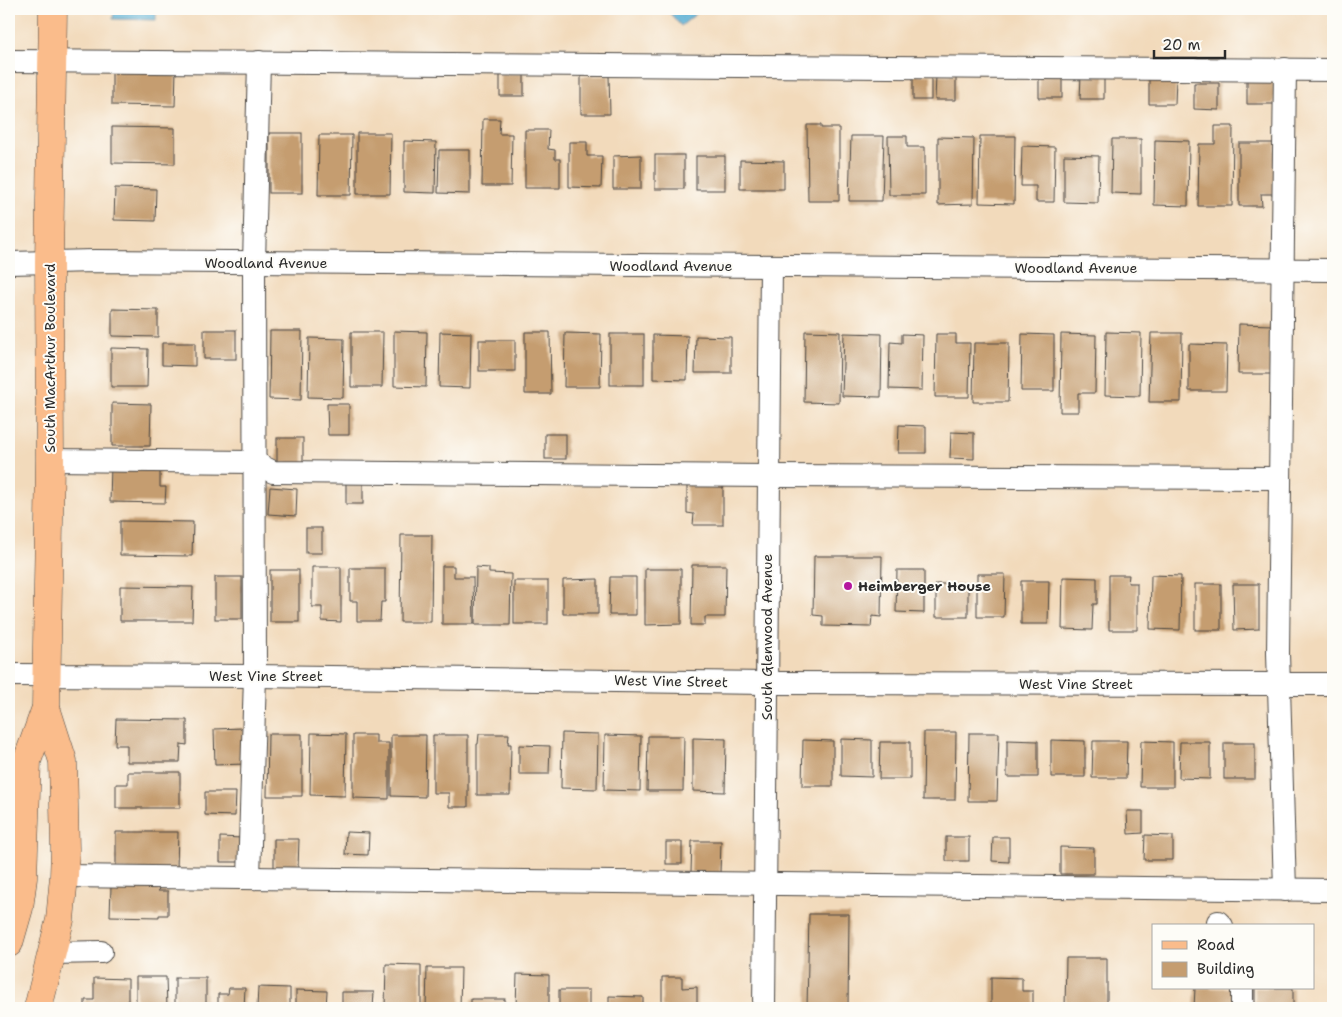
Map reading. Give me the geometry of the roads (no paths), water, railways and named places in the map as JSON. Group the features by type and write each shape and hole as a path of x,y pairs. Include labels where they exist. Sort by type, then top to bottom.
{"main road":[{"name":"South MacArthur Boulevard","path":"9,943 19,908 16,878 27,761 46,708 48,676 49,262 54,9"},
{"name":"South MacArthur Boulevard","path":"44,1000 60,920 64,876 63,761 46,708"}],"street":[{"path":"9,61 1333,70"},
{"path":"249,878 255,676 254,262 259,62"},
{"path":"1285,69 1278,684 1285,890"},
{"name":"Woodland Avenue","path":"9,263 254,262 1333,270"},
{"name":"South Glenwood Avenue","path":"764,1008 771,266"},
{"path":"50,460 254,462 273,472 1280,478"},
{"name":"West Vine Street","path":"9,675 255,676 766,683 1333,684"},
{"path":"64,876 1333,890"},
{"path":"53,953 101,952"},
{"path":"1242,990 1242,1008"}],"water":[{"path":"114,9 156,9 156,20 113,19"},
{"path":"672,9 702,9 681,26 668,11"}],"place":[{"name":"Heimberger House","path":"848,586"}]}
